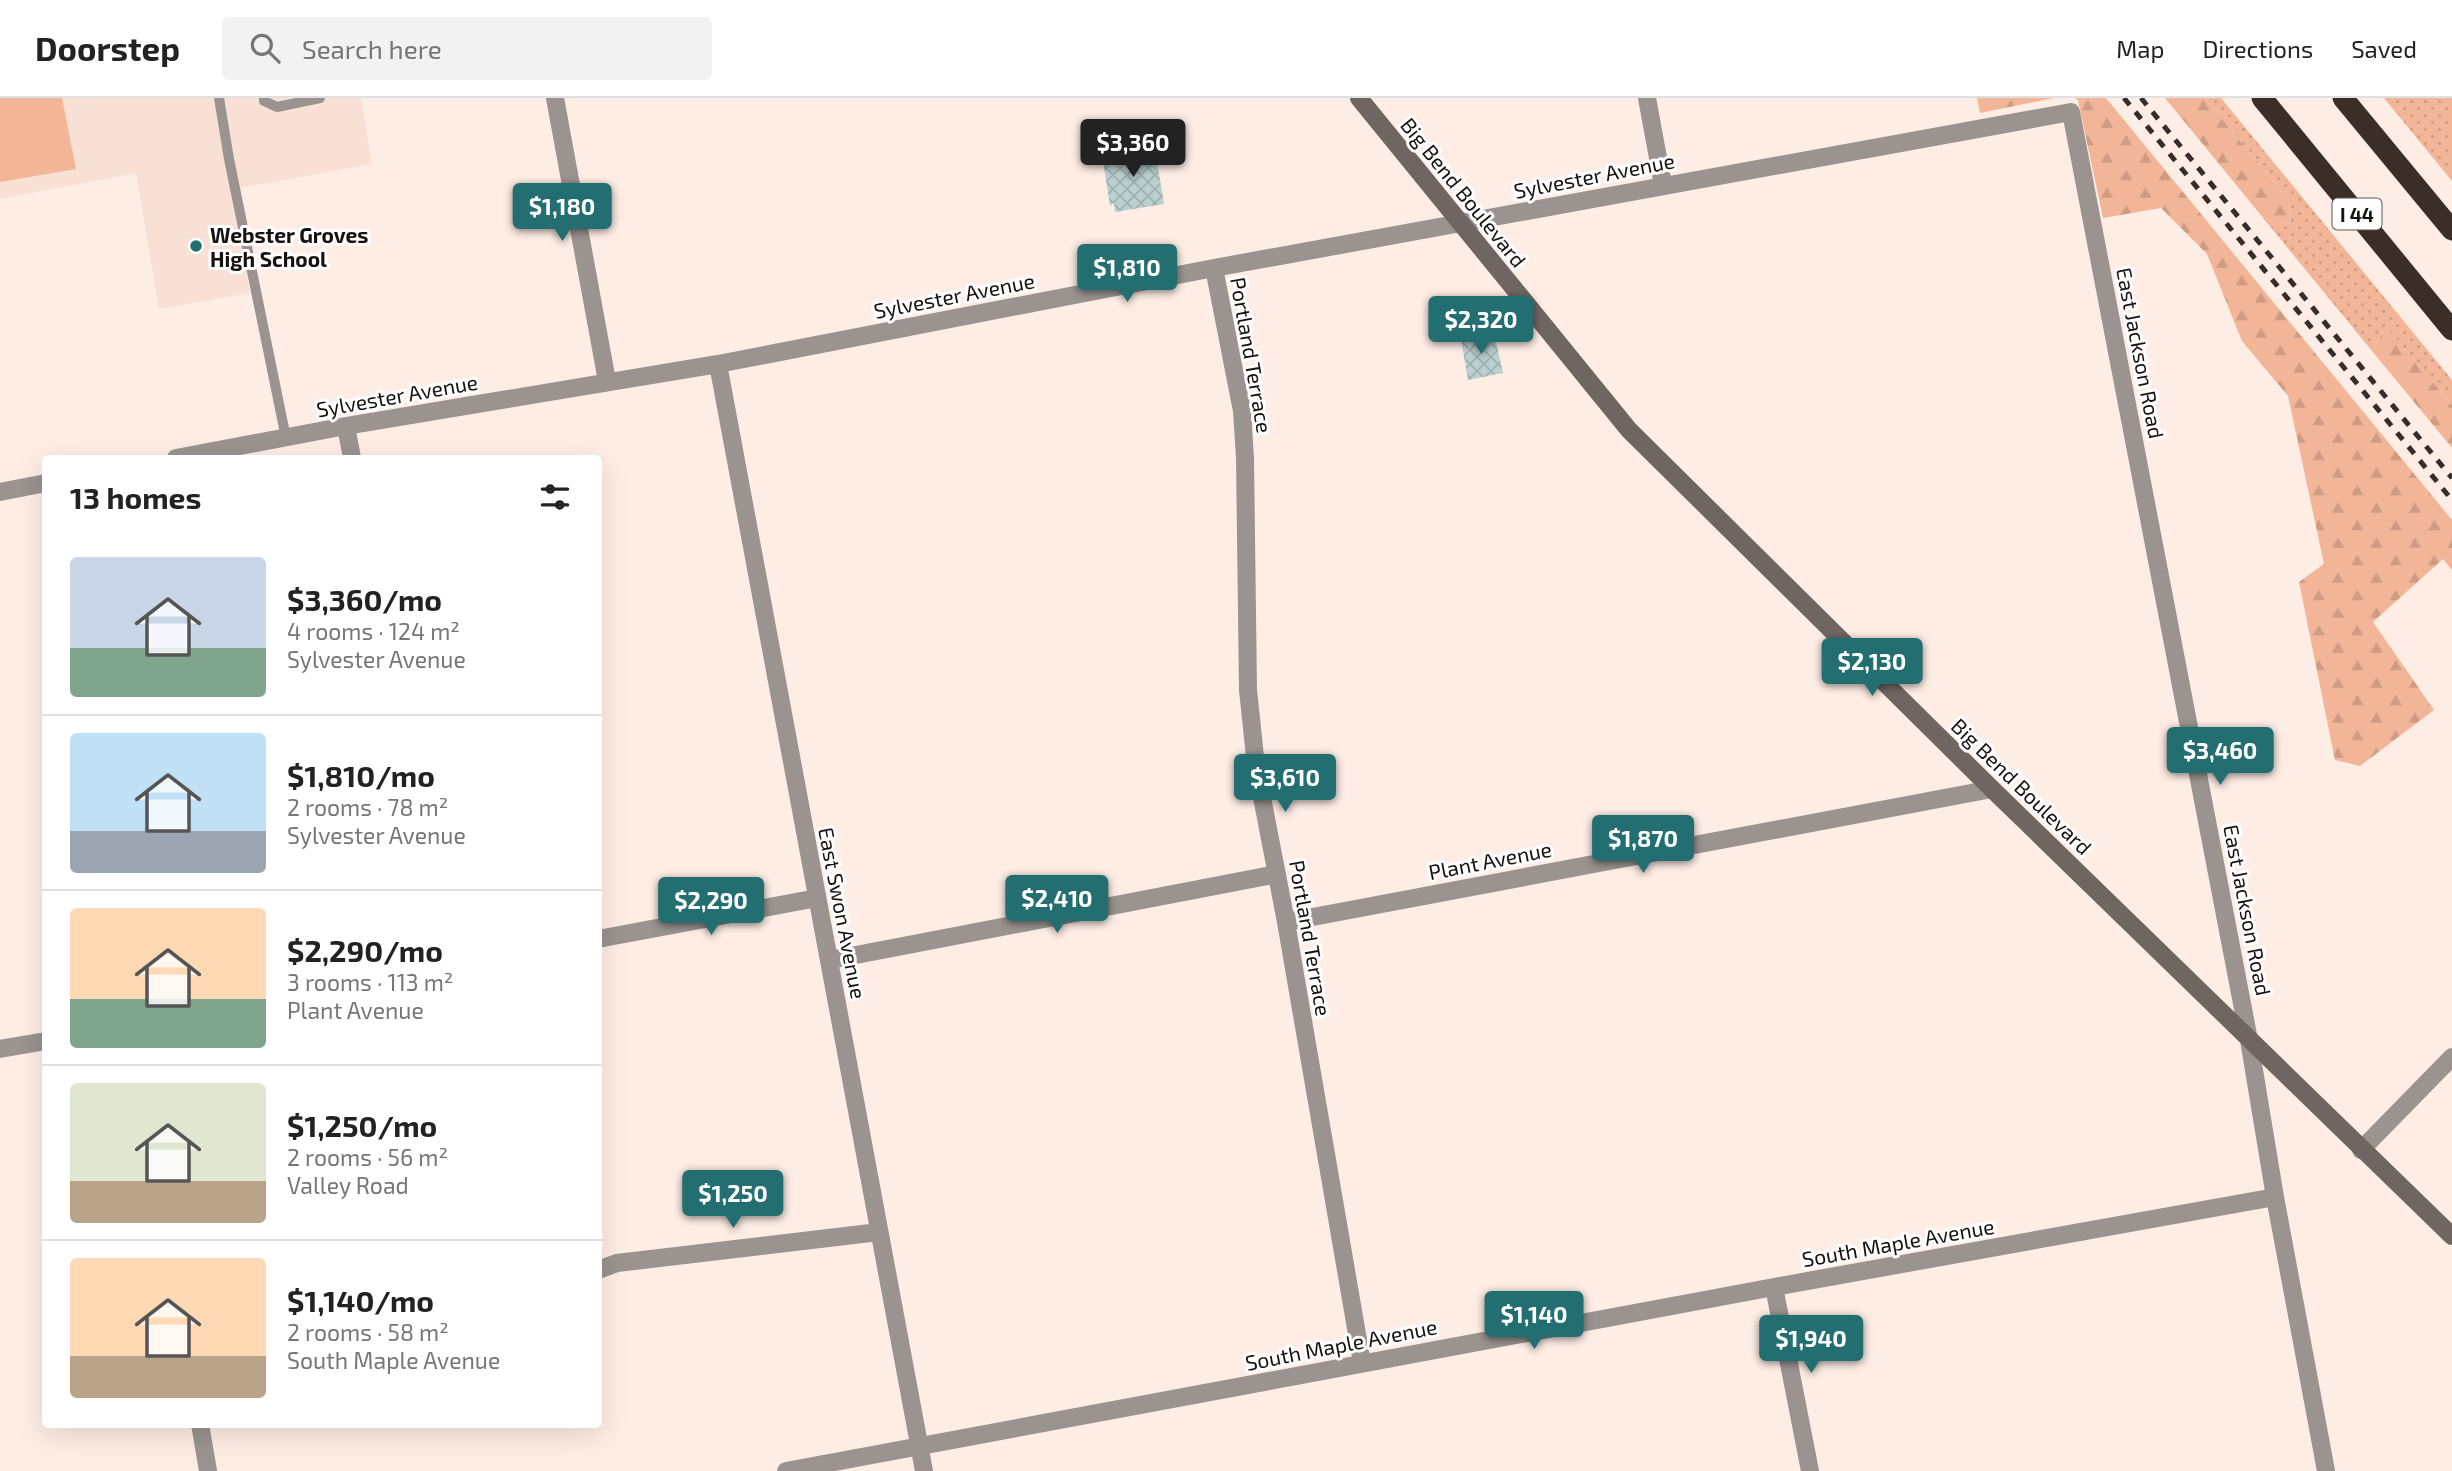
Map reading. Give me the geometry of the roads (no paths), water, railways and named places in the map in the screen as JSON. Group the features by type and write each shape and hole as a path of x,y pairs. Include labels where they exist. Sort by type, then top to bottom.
{"highway":[{"name":"I 44","path":"2262,98 2452,330"},
{"path":"2343,98 2452,230"}],"main road":[{"name":"Big Bend Boulevard","path":"1359,98 1629,430 1992,789 2452,1236"}],"street":[{"path":"555,98 607,381"},
{"path":"1647,98 1663,185"},
{"name":"Sylvester Avenue","path":"192,455 718,363 1214,268 2071,111"},
{"name":"East Jackson Road","path":"2071,111 2249,1040 2326,1471"},
{"name":"Portland Terrace","path":"1214,268 1242,411 1248,690 1256,766 1286,922 1362,1363"},
{"name":"East Swon Avenue","path":"718,363 924,1471"},
{"path":"346,426 351,455"},
{"path":"0,492 42,484"},
{"name":"Plant Avenue","path":"1286,922 1992,789"},
{"path":"830,960 1277,874"},
{"path":"602,938 817,898"},
{"path":"0,1049 42,1042"},
{"path":"2361,1150 2452,1057"},
{"name":"South Maple Avenue","path":"786,1471 1774,1287 2275,1197"},
{"path":"602,1269 617,1263 879,1232"},
{"path":"1774,1287 1810,1471"},
{"path":"201,1428 208,1471"}],"lane":[{"path":"219,98 286,438"},
{"path":"264,98 264,101 277,107 320,98"}],"railway":[{"path":"2124,98 2452,500"},
{"path":"2141,98 2452,478"}],"place":[{"name":"Webster Groves High School","path":"196,246"}]}
